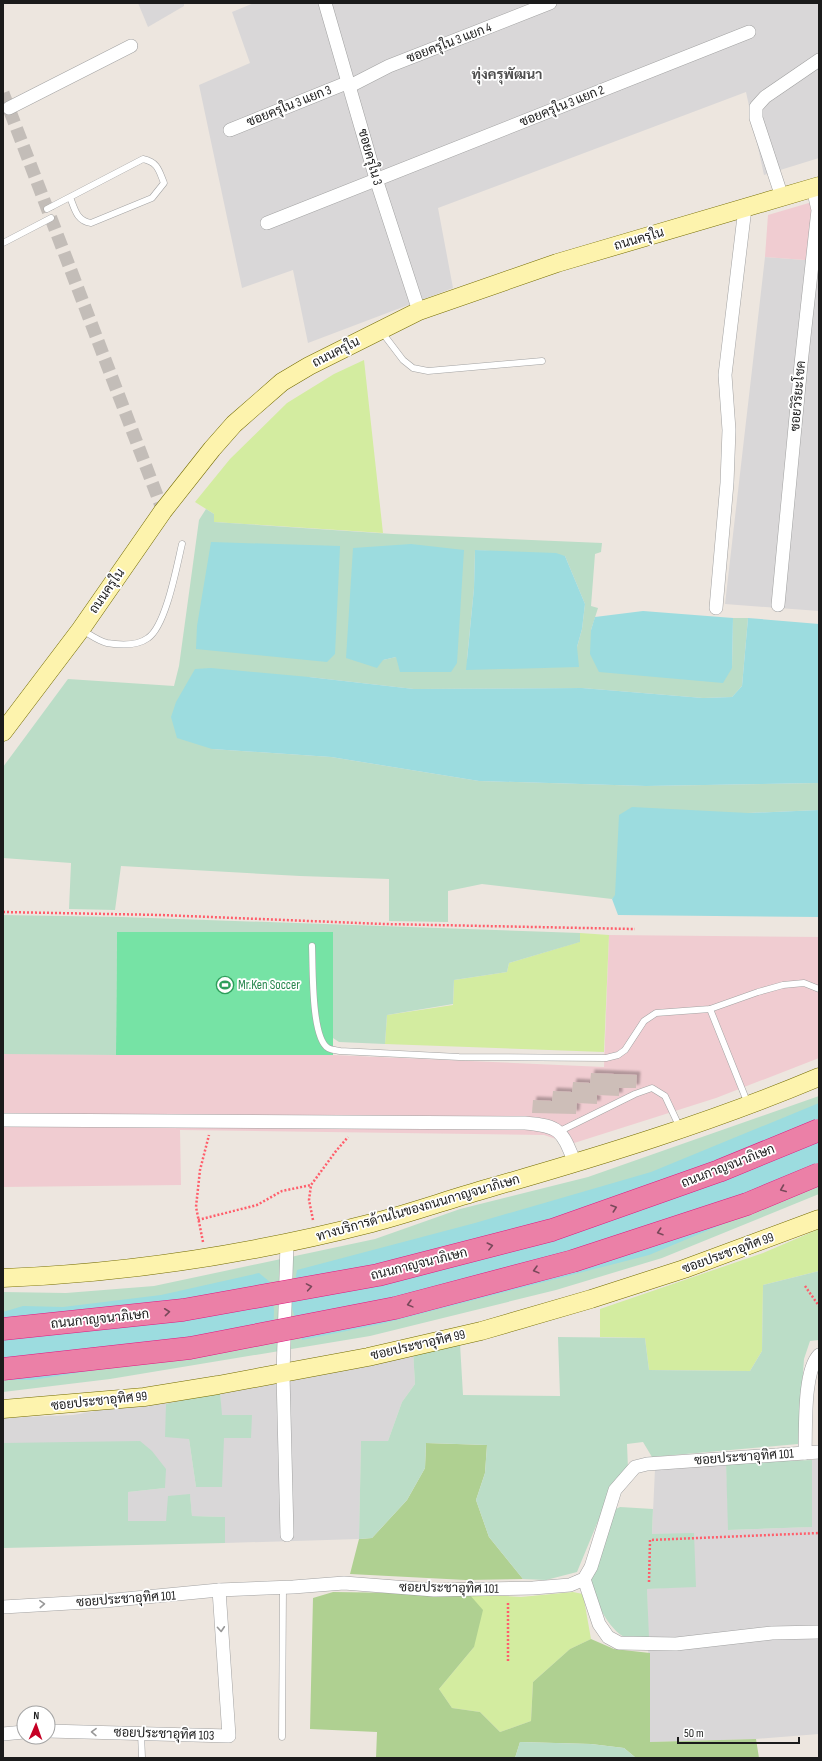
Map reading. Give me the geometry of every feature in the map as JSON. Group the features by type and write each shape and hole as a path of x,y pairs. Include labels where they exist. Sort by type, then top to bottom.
{"highway":[{"name":"ถนนกาญจนาภิเษก","path":"3,1329 183,1310 378,1275 552,1230 719,1171 819,1130"},
{"path":"3,1369 190,1348 395,1308 573,1261 746,1204 819,1174"}],"main road":[{"name":"ถนนครุใน","path":"3,732 81,629 163,511 212,449 234,424 282,382 309,366 419,311 557,263 816,187"},
{"name":"ทางบริการด้านในของถนนกาญจนาภิเษก","path":"3,1278 116,1269 207,1258 287,1243 373,1223 575,1163 749,1105 819,1077"},
{"name":"ซอยประชาอุทิศ 99","path":"3,1409 58,1406 144,1397 283,1374 368,1357 481,1331 569,1306 684,1268 819,1220"}],"street":[{"name":"ซอยครุใน 3","path":"325,3 376,179 419,311"},
{"name":"ซอยครุใน 3 แยก 4","path":"349,84 389,66 550,3"},
{"name":"ซอยครุใน 3 แยก 2","path":"267,223 749,32"},
{"path":"9,108 131,46"},
{"path":"782,197 756,118 756,107 765,97 819,60"},
{"name":"ซอยครุใน 3 แยก 3","path":"230,130 349,84"},
{"name":"ซอยวิริยะโชค","path":"778,605 801,364 818,210 816,187"},
{"path":"716,608 727,483 729,430 725,375 745,208"},
{"path":"3,1120 525,1123 551,1126 558,1132 567,1144 575,1163"},
{"path":"287,1243 283,1374 287,1535"},
{"path":"806,1453 807,1385 814,1360 819,1355"},
{"name":"ซอยประชาอุทิศ 101","path":"3,1607 104,1601 219,1590 283,1588 344,1583 434,1590 507,1589 570,1585 584,1579 591,1567 615,1490 635,1467 646,1464 819,1452"},
{"path":"584,1579 599,1624 608,1637 619,1643 676,1644 772,1633 819,1632"},
{"name":"ซอยประชาอุทิศ 103","path":"56,1731 229,1736 219,1590"},
{"path":"3,1734 16,1733"}],"lane":[{"path":"48,209 70,197 143,159 152,161 158,166 164,183 152,198 91,223 84,222 78,216 70,197"},
{"path":"3,243 51,218"},
{"path":"380,330 403,360 413,368 428,371 542,361"},
{"path":"81,629 106,643 134,644 149,638 161,622 182,544"},
{"path":"312,946 316,1020 320,1038 328,1048 340,1051 459,1057 606,1058 618,1055 625,1050 644,1020 656,1013 710,1009 783,985 804,983 819,989"},
{"path":"710,1009 749,1105"},
{"path":"558,1132 635,1094 652,1088 665,1096 680,1128"},
{"path":"282,1737 283,1588"},
{"path":"141,1733 142,1758"}],"path":[{"path":"3,912 161,915 384,924 635,929"},
{"path":"207,1258 196,1207 200,1170 212,1121"},
{"path":"317,1236 309,1200 310,1185 336,1151 348,1139 354,1122"},
{"path":"198,1220 257,1205 282,1191 310,1185"},
{"path":"805,1286 819,1306"},
{"path":"649,1582 650,1540 819,1533"},
{"path":"507,1589 508,1662"}],"shaded area":[{"path":"138,3 184,3 184,6 148,27"},
{"path":"254,3 819,3 819,158 764,175 746,92 438,208 453,288 308,343 293,270 242,288 199,85 250,63 232,12"},
{"path":"819,200 819,261 765,257 768,215"},
{"path":"765,257 818,261 819,258 819,611 725,604"},
{"path":"609,935 819,937 819,1058 716,1098 571,1144 544,1135 180,1130 181,1185 3,1187 3,1054 333,1055 604,1067"},
{"path":"413,1350 415,1384 402,1402 388,1441 361,1442 359,1539 225,1543 225,1517 192,1516 190,1495 166,1521 128,1521 128,1492 165,1488 3,1443 3,1418 73,1415 235,1386","holes":["220,1392 221,1415 196,1487 189,1439"]},
{"path":"819,1459 819,1734 756,1739 650,1742 647,1589 696,1586 652,1534 655,1469 726,1463 729,1530 811,1527 812,1460"}],"green space":[{"path":"364,360 383,533 214,522 214,514 195,502 230,459 287,403 334,374"},
{"path":"206,509 214,514 214,522 393,534 602,543 601,552 595,554 591,606 598,608 591,630 732,668 733,618 748,618 742,686 732,697 703,698 582,688 414,689 309,677 212,749 331,757 479,781 646,786 819,783 819,810 748,813 612,899 482,884 448,891 448,922 389,921 389,879 300,876 121,866 115,910 69,909 71,863 3,858 3,767 68,679 174,686 179,666 199,520","holes":["464,550 396,657 383,660","475,550 565,556 585,604 582,629 577,647 467,659 474,588"]},
{"path":"3,915 122,917 580,933 580,942 509,963 507,972 454,980 453,1004 387,1015 385,1044 339,1042 333,1038 333,932 117,932 116,1055 3,1054"},
{"name":"Mr.Ken Soccer","path":"117,932 333,932 333,1055 116,1055"},
{"path":"580,933 609,935 604,1052 385,1044 387,1015 453,1005 454,980 507,972 509,963 579,942"},
{"path":"819,1096 819,1194 662,1258 556,1290 370,1336 110,1379 3,1392 3,1292 66,1293 154,1286 375,1239 460,1209 588,1177"},
{"path":"819,1229 819,1271 763,1285 762,1351 750,1371 649,1370 645,1338 600,1337 600,1309 763,1253"},
{"path":"819,1271 819,1340 810,1341 804,1359 798,1444 652,1457 643,1442 627,1444 628,1469 603,1509 577,1572 546,1580 523,1579 489,1537 476,1500 485,1473 487,1445 426,1443 425,1468 407,1500 372,1538 359,1539 361,1441 388,1441 402,1402 415,1384 413,1350 460,1344 463,1395 560,1396 558,1337 645,1338 649,1370 750,1371 762,1351 763,1285"},
{"path":"220,1392 222,1415 252,1415 251,1438 224,1438 222,1487 196,1487 189,1439 165,1437 166,1404"},
{"path":"140,1441 152,1451 166,1469 165,1488 128,1492 128,1521 166,1521 168,1496 190,1494 192,1516 225,1517 225,1543 3,1548 3,1443"},
{"path":"426,1443 487,1445 485,1473 476,1500 489,1537 523,1579 466,1580 350,1574 359,1539 372,1538 407,1500 425,1468"},
{"path":"812,1460 812,1527 728,1530 726,1463"},
{"path":"620,1507 653,1509 652,1534 694,1533 696,1587 647,1589 649,1638 630,1639 617,1631 605,1616 593,1590 592,1576 600,1547 612,1511"},
{"path":"333,1592 469,1594 483,1610 474,1647 439,1689 452,1708 480,1712 500,1732 531,1721 533,1682 570,1649 591,1639 614,1649 650,1653 650,1742 756,1739 759,1758 636,1758 624,1748 591,1744 520,1742 515,1758 376,1758 377,1732 310,1729 313,1598"},
{"path":"573,1592 583,1594 591,1639 570,1649 533,1682 531,1721 500,1732 480,1712 452,1708 439,1689 474,1647 469,1594 521,1597"},
{"path":"520,1742 591,1744 624,1748 636,1758 515,1758"}],"water":[{"path":"211,542 340,546 335,654 327,662 196,649 197,626"},
{"path":"411,544 464,550 457,663 451,672 400,672 396,657 383,660 377,668 346,658 353,548"},
{"path":"475,550 556,553 565,556 585,604 582,629 577,647 579,667 466,670 474,588"},
{"path":"643,611 733,618 732,668 723,683 599,672 590,654 591,630 595,617"},
{"path":"748,618 819,624 819,783 646,786 479,781 331,757 212,749 177,738 171,717 176,702 195,669 211,668 414,689 582,688 703,698 732,697 742,686"},
{"path":"632,807 748,813 819,810 819,917 618,915 612,899 615,895 619,815"},
{"path":"819,1103 819,1184 649,1255 381,1324 302,1340 291,1305 297,1270 475,1223 651,1172"},
{"path":"259,1273 270,1282 274,1310 273,1341 33,1380 9,1380 3,1368 3,1312 23,1306 63,1307 161,1295"}],"building":[{"path":"591,1073 637,1075 636,1088 619,1088 619,1096 597,1095 597,1104 577,1103 576,1114 532,1113 533,1100 552,1101 553,1091 572,1092 573,1082 590,1083"}],"tunnel":[{"path":"3,93 163,511"}],"place":[{"name":"Mr.Ken Soccer","path":"225,985"}],"district":[{"name":"ทุ่งครุพัฒนา","path":"507,74"}]}
